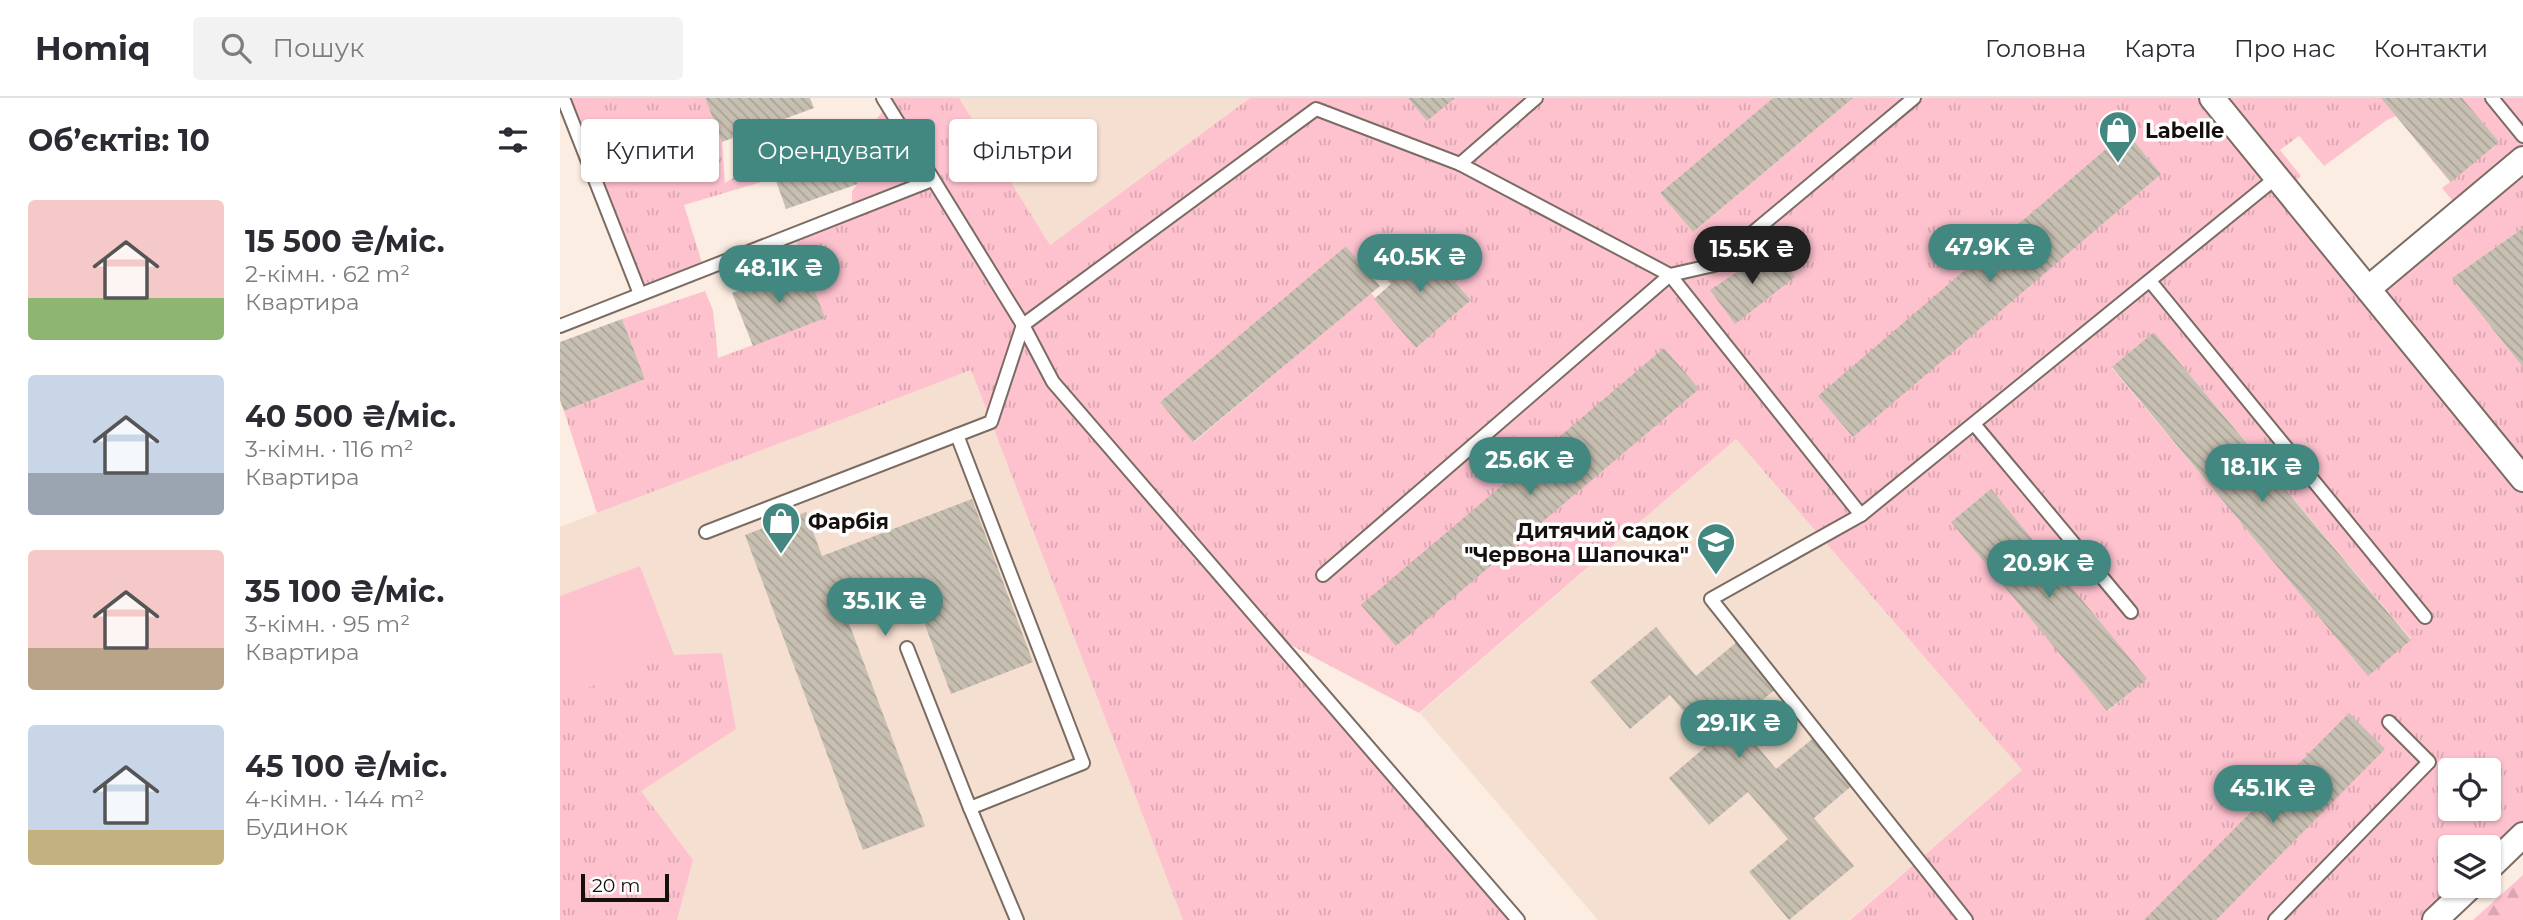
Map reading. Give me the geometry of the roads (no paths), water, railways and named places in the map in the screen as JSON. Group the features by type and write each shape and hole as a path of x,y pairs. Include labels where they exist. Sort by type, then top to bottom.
{"street":[{"path":"2212,98 2523,479"},
{"path":"2369,288 2523,159"},
{"path":"2501,856 2523,835"},
{"path":"2435,920 2458,898"}],"lane":[{"path":"563,98 640,294"},
{"path":"883,98 896,119"},
{"path":"1460,164 1536,98"},
{"path":"1323,575 1670,275 1714,265 1914,98"},
{"path":"2492,98 2523,136"},
{"path":"706,532 991,422 1023,325 1316,109 1460,164 1670,275 1861,515"},
{"path":"1966,920 1711,599 1861,515 2277,177"},
{"path":"560,326 927,182"},
{"path":"933,182 1023,325 1053,382 1518,920"},
{"path":"2150,281 2425,617"},
{"path":"1974,424 2131,612"},
{"path":"957,435 1083,763 970,808"},
{"path":"907,648 1017,920"},
{"path":"2275,920 2430,762 2389,722"}],"place":[{"name":"Labelle","path":"2118,164"},
{"name":"Фарбія","path":"781,555"},
{"name":"Дитячий садок \"Червона Шапочка\"","path":"1716,576"}]}
